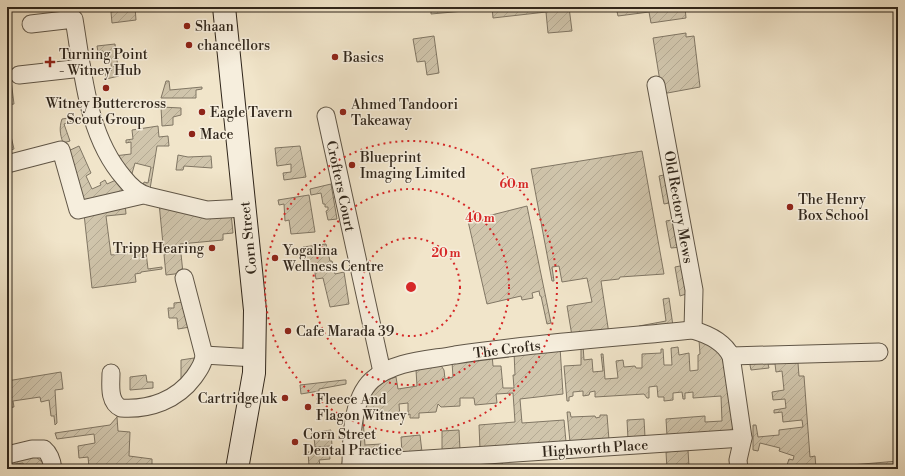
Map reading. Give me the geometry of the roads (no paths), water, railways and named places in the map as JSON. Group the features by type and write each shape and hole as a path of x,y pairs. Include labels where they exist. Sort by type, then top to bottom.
{"street":[{"name":"Corn Street","path":"224,7 255,310 255,358 253,381 237,469"},
{"path":"31,24 74,19 87,97 103,146 113,164 128,183 143,195 207,210 245,208"},
{"path":"19,75 82,68"},
{"name":"Old Rectory Mews","path":"656,86 694,290 693,330"},
{"name":"Crofters Court","path":"326,116 382,372"},
{"path":"7,164 61,150 78,210 143,195"},
{"path":"111,373 112,397 115,404 121,408 140,408 166,401 180,393 190,383 201,366 204,355 184,278"},
{"name":"The Crofts","path":"351,467 352,427 358,404 371,381 382,372 401,365 498,348 693,330 713,338 728,350 731,356"},
{"path":"739,469 738,460 743,438 731,356 879,352"},
{"path":"204,355 255,358"},
{"name":"Highworth Place","path":"351,467 743,438"},
{"path":"7,455 32,449 44,449 51,458 53,469"}],"place":[{"name":"Shaan","path":"187,26"},
{"name":"chancellors","path":"189,45"},
{"name":"Basics","path":"335,57"},
{"name":"Turning Point - Witney Hub","path":"50,62"},
{"name":"Witney Buttercross Scout Group","path":"106,88"},
{"name":"Eagle Tavern","path":"202,112"},
{"name":"Ahmed Tandoori Takeaway","path":"343,112"},
{"name":"Mace","path":"192,134"},
{"name":"Blueprint Imaging Limited","path":"352,165"},
{"name":"The Henry Box School","path":"790,207"},
{"name":"Tripp Hearing","path":"212,248"},
{"name":"Yogalina Wellness Centre","path":"275,258"},
{"name":"Cafe Marada 39","path":"288,331"},
{"name":"Cartridge uk","path":"285,398"},
{"name":"Fleece And Flagon Witney","path":"308,407"},
{"name":"Corn Street Dental Practice","path":"295,442"}]}
